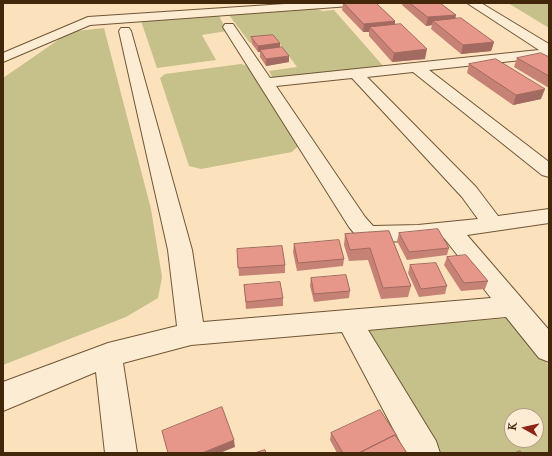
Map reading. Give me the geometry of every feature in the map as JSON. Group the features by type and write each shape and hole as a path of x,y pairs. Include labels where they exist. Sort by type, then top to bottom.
{"street":[{"path":"3,58 88,21 350,3"},
{"path":"473,3 549,50"},
{"path":"229,27 357,222 367,234 418,233 450,230 549,216"},
{"path":"125,31 180,250 191,334"},
{"path":"266,83 549,53"},
{"path":"416,67 549,171"},
{"path":"356,74 469,192 493,224"},
{"path":"450,230 549,350"},
{"path":"3,397 20,389 108,356 191,334 513,306"},
{"path":"349,320 424,453"},
{"path":"108,356 121,453"}],"shaded area":[{"path":"508,3 549,3 549,28"},
{"path":"314,8 323,11 334,10 384,67 274,80 269,71 297,67 277,40 250,43 229,15"},
{"path":"218,14 227,31 202,35 216,60 157,68 141,21"},
{"path":"104,28 151,209 162,277 158,298 126,317 3,365 3,78 61,38 77,31"},
{"path":"241,64 248,66 298,146 292,152 201,169 189,166 160,78 165,74"},
{"path":"511,318 549,366 549,453 436,453 363,329"}],"building":[{"path":"344,3 376,3 395,21 364,24"},
{"path":"410,3 440,3 456,15 428,17"},
{"path":"461,18 494,42 463,45 433,21"},
{"path":"401,24 427,49 394,53 370,27"},
{"path":"273,35 280,43 258,46 251,37"},
{"path":"282,47 289,56 266,59 260,50"},
{"path":"541,53 549,57 549,76 517,58"},
{"path":"496,59 545,89 516,95 469,64"},
{"path":"438,229 449,248 409,252 399,233"},
{"path":"389,231 411,286 383,288 370,248 350,250 345,234"},
{"path":"339,240 344,259 298,263 294,244"},
{"path":"282,246 285,265 238,268 237,249"},
{"path":"466,255 488,281 464,283 447,257"},
{"path":"436,263 447,286 421,289 410,265"},
{"path":"346,275 350,291 314,294 311,278"},
{"path":"280,282 283,298 246,302 244,285"},
{"path":"222,407 234,440 202,453 168,453 162,431"},
{"path":"380,410 397,436 395,435 359,453 343,453 331,433"},
{"path":"395,435 407,453 359,453"},
{"path":"265,450 266,453 255,453"}]}
